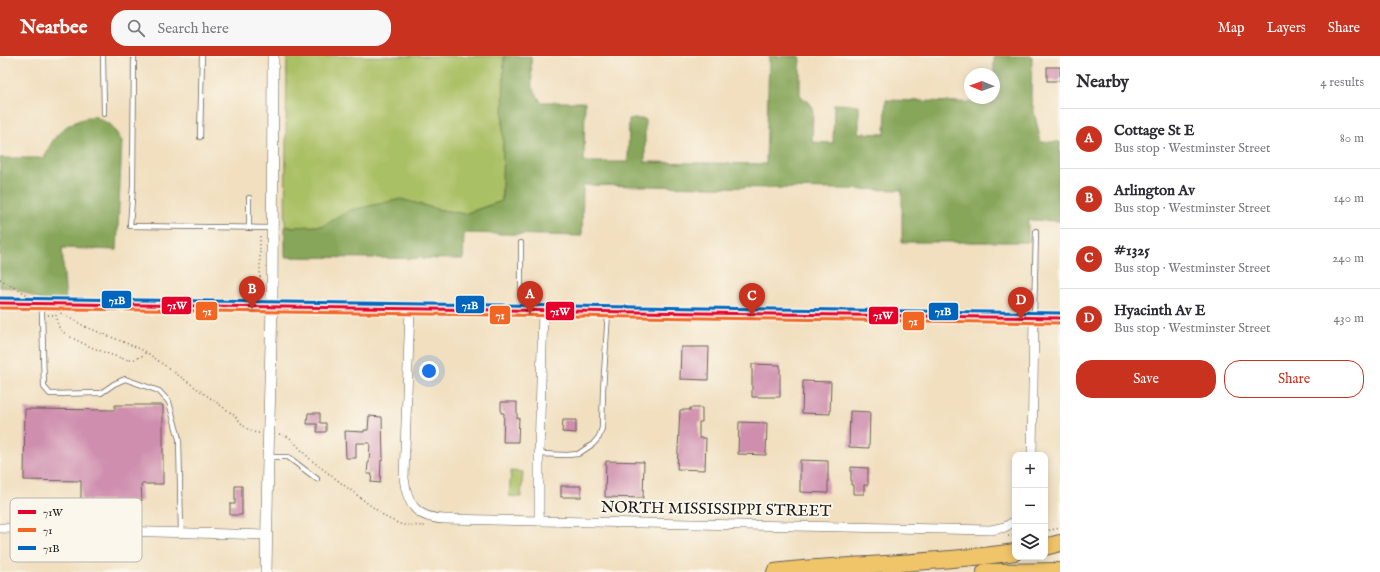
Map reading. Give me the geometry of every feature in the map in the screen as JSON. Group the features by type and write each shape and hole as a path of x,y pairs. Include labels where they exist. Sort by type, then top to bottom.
{"highway":[{"path":"1048,546 1060,544"},
{"path":"775,572 794,569 988,556 1012,552"},
{"path":"985,572 1060,571"}],"street":[{"path":"266,572 272,306 273,56"},
{"path":"0,303 42,309 272,306 1060,318"},
{"name":"NORTH MISSISSIPPI STREET","path":"410,308 404,478 407,496 416,509 433,519 991,530 1005,527 1012,523"},
{"path":"539,521 539,454 543,311"},
{"path":"1032,452 1034,317"},
{"path":"0,528 10,528"},
{"path":"142,532 267,535"}],"lane":[{"path":"103,56 104,114"},
{"path":"134,56 133,186 130,226 272,228"},
{"path":"200,137 202,56"},
{"path":"248,228 249,198"},
{"path":"1034,317 1036,231"},
{"path":"521,243 521,310"},
{"path":"42,309 44,387 50,394 101,393 114,384 125,379 159,392 168,402 179,439 181,533"},
{"path":"539,454 567,456 578,454 593,444 599,437 602,428 604,364 608,332 608,311"},
{"path":"268,457 288,457 317,478"}],"path":[{"path":"260,228 260,297"},
{"path":"0,279 86,327 146,352 234,415 246,428 254,433"},
{"path":"42,309 56,315 60,330 79,342 106,353 130,360 143,356 146,352"},
{"path":"278,434 289,437 312,460 387,518 402,525 433,526"},
{"path":"1048,530 1060,528"}],"green space":[{"path":"287,56 504,56 502,201 464,214 437,209 351,210 323,226 285,227"},
{"path":"504,56 531,56 532,86 541,102 585,102 584,162 628,162 629,119 645,119 645,162 766,164 769,56 800,56 800,95 813,107 812,142 833,143 834,104 859,105 859,133 885,134 886,100 964,102 964,104 1000,104 1000,68 994,68 994,56 1032,56 1031,98 1041,142 1060,142 1060,221 1028,220 1028,242 902,242 902,190 583,185 582,236 464,233 463,259 285,257 285,227 323,226 351,210 401,199 437,209 464,214 502,201"},
{"path":"94,116 111,125 122,141 117,250 62,248 66,304 49,304 15,288 0,287 0,158 44,158 57,135 69,125"},
{"path":"511,471 523,472 521,497 509,496"}],"building":[{"path":"1047,67 1060,67 1060,81 1047,81"},
{"path":"681,347 709,347 708,380 680,379"},
{"path":"752,364 780,365 780,397 752,397"},
{"path":"803,381 831,382 830,414 802,413"},
{"path":"501,402 517,402 517,418 519,418 518,442 503,442 504,413 501,413"},
{"path":"115,405 163,405 163,484 141,484 142,498 81,498 81,481 24,480 25,409 115,410"},
{"path":"690,408 702,408 702,422 699,422 699,438 706,438 705,470 677,469 680,410 690,410"},
{"path":"850,411 870,412 869,448 849,447"},
{"path":"308,413 320,413 320,423 326,423 326,432 317,432 317,424 307,424"},
{"path":"369,416 382,417 383,460 381,460 380,483 371,482 372,474 367,474 370,443 356,443 356,458 346,458 345,431 364,432 364,430 368,430"},
{"path":"563,420 576,420 576,433 562,432"},
{"path":"739,422 767,423 766,455 738,454"},
{"path":"800,460 828,461 828,493 800,492"},
{"path":"606,461 644,462 643,498 605,497"},
{"path":"851,467 868,468 868,485 864,485 864,494 853,494 853,485 851,485"},
{"path":"235,486 242,486 242,515 230,515 230,504 235,504"},
{"path":"561,486 581,486 581,497 561,497"}],"transit line":[{"name":"71B","path":"0,298 1060,313"},
{"name":"71W","path":"0,303 1060,318"},
{"name":"71","path":"0,308 1060,323"}],"place":[{"name":"Arlington Av","path":"252,309"},
{"name":"Cottage St E","path":"530,314"},
{"name":"#1325","path":"752,316"},
{"name":"Hyacinth Av E","path":"1021,320"}]}
